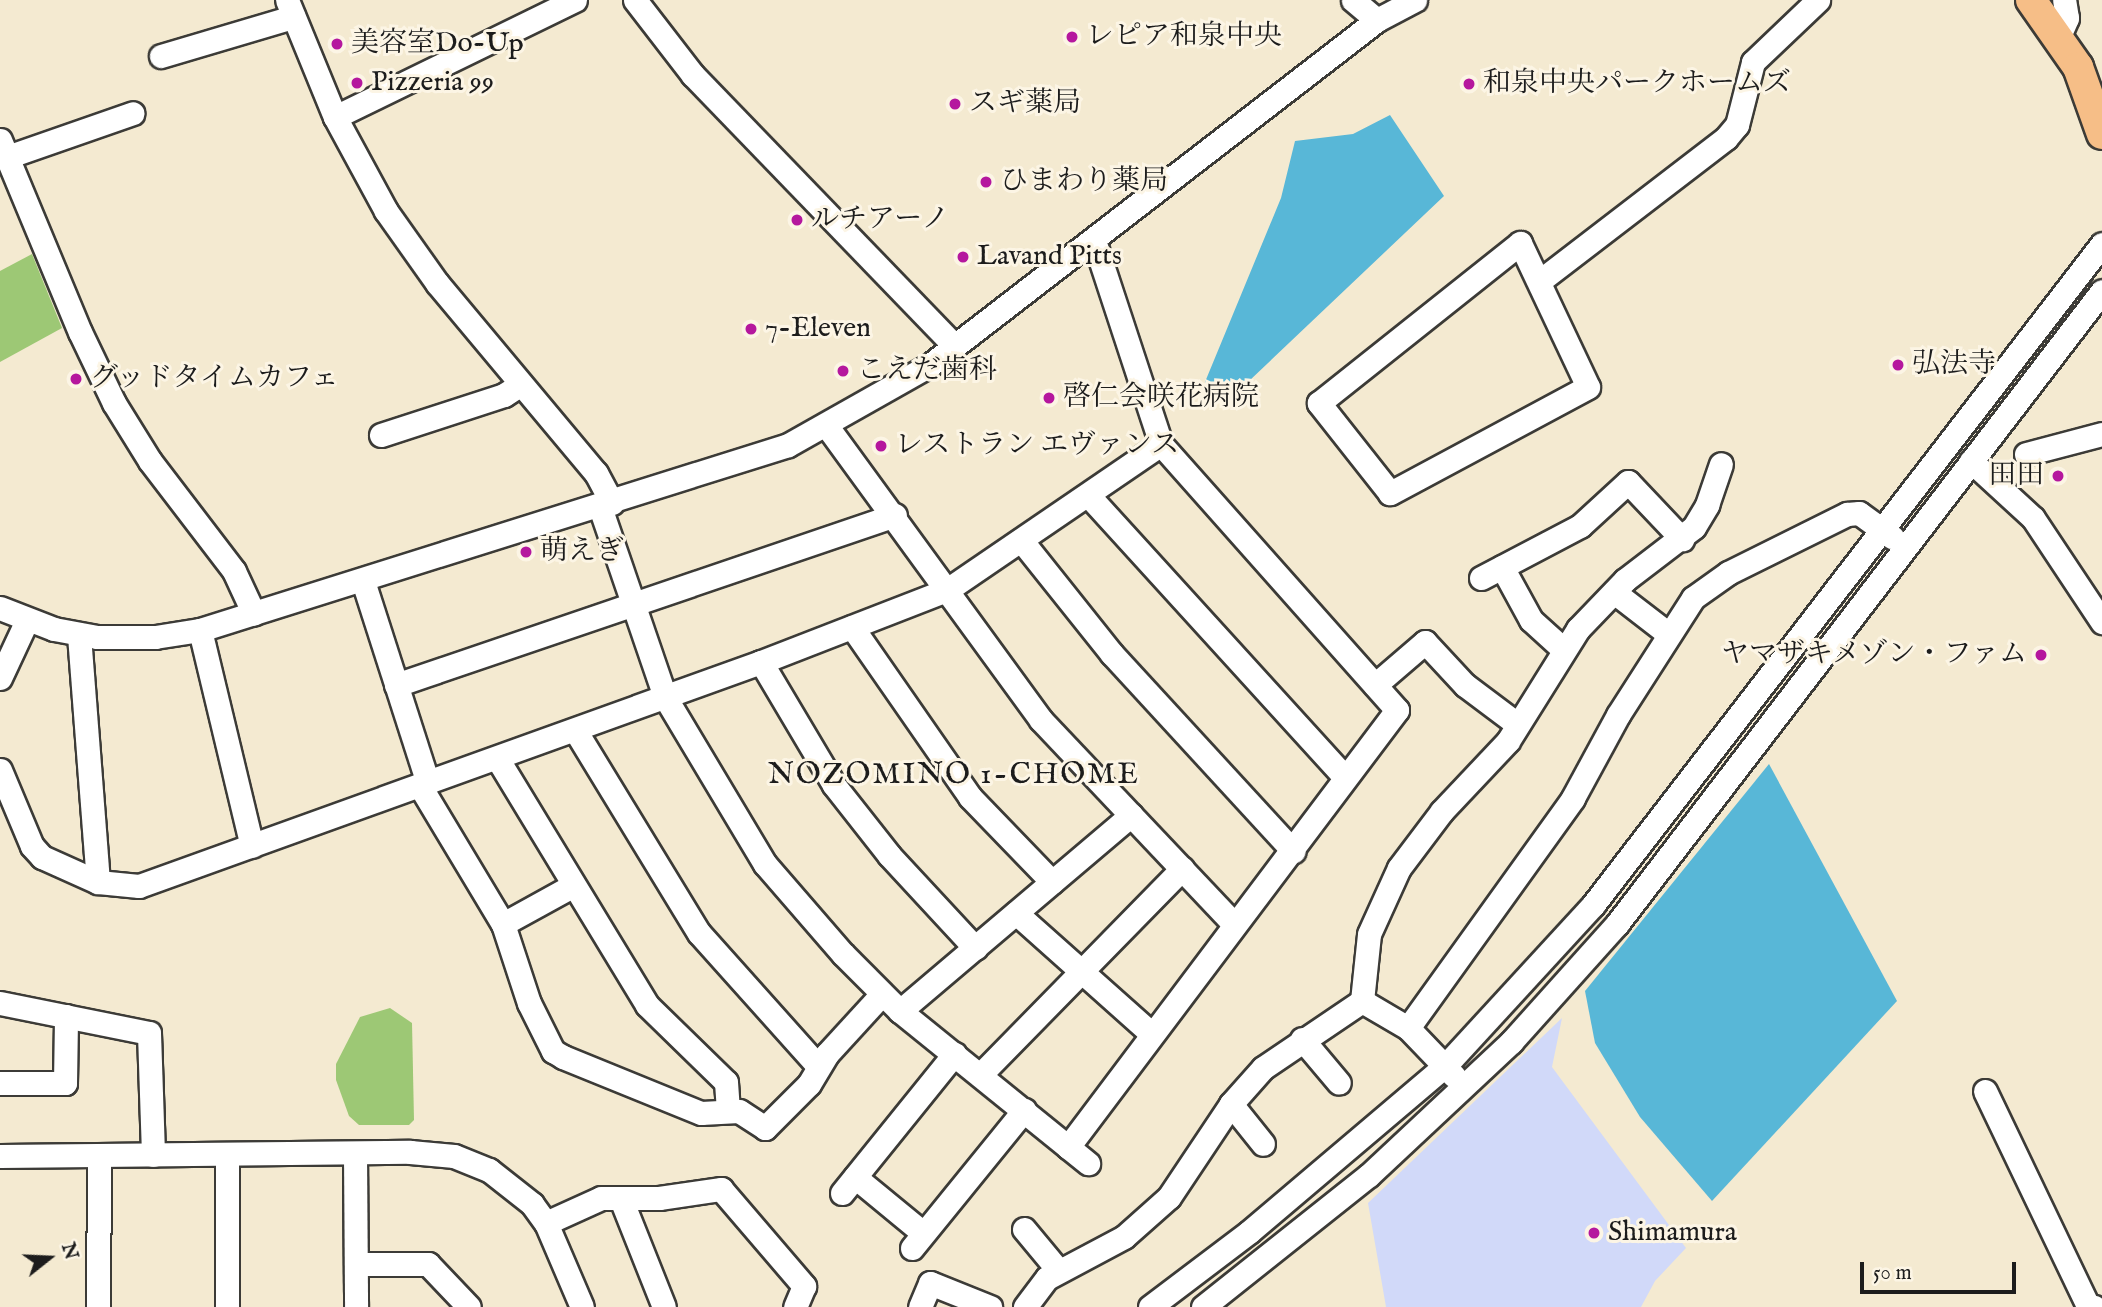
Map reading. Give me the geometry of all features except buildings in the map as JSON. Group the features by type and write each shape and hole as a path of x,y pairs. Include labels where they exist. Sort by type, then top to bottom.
{"main road":[{"path":"2031,0 2059,36 2078,67 2102,134"}],"street":[{"path":"335,117 575,0"},
{"path":"635,0 693,75 954,345"},
{"path":"1353,0 1377,20"},
{"path":"0,608 27,620 79,635 155,637 200,630 606,505 788,445 911,377 1094,240 1377,20 1415,0"},
{"path":"1541,280 1727,138 1737,125 1754,62 1818,0"},
{"path":"2059,36 2067,18 2064,0"},
{"path":"162,57 202,55 290,8 335,117 413,251 596,473 633,607 665,697 765,864 900,1011 1088,1163"},
{"path":"133,113 96,137 4,149 114,403 150,461 234,571 254,614"},
{"path":"1068,1147 1397,710 1161,444 1094,240"},
{"path":"1520,243 1541,280 1588,387 1390,493 1319,403 1520,243"},
{"path":"1150,1307 1248,1232 1445,1066 1593,905 2102,244"},
{"path":"1203,1307 1368,1175 1511,1042 1617,924 1907,549 2102,290"},
{"path":"381,435 430,429 522,384"},
{"path":"826,425 895,515 1041,720 1234,924"},
{"path":"2026,454 2102,434"},
{"path":"0,770 32,846 59,867 98,882 139,886 761,662 947,590 1161,444"},
{"path":"1971,461 2033,518 2102,622"},
{"path":"1362,1001 1369,934 1399,868 1442,811 1488,765 1563,649 1614,592 1682,539 1707,505 1721,464"},
{"path":"1481,578 1580,526 1628,482 1682,539"},
{"path":"1088,495 1345,777"},
{"path":"1408,1028 1573,799 1667,633 1708,585 1847,514 1859,513 1907,549"},
{"path":"396,685 633,607 895,515"},
{"path":"1021,540 1112,654 1293,851"},
{"path":"1502,566 1531,620 1563,649"},
{"path":"363,580 424,784 503,924 529,1003 553,1051 701,1114 739,1111 765,1128 810,1084 818,1066 882,994"},
{"path":"1614,592 1667,633"},
{"path":"0,678 27,620"},
{"path":"852,627 970,797 1052,882"},
{"path":"200,630 252,846"},
{"path":"79,635 98,882"},
{"path":"1375,685 1425,642 1465,685 1517,724"},
{"path":"761,662 834,785 889,855 975,948"},
{"path":"575,730 699,933 818,1066"},
{"path":"497,758 572,886 647,1005 726,1082 728,1111"},
{"path":"900,1011 1131,815"},
{"path":"980,1075 1182,869"},
{"path":"503,924 572,886"},
{"path":"1016,913 1152,1034"},
{"path":"1362,1001 1408,1028 1463,1086"},
{"path":"1025,1307 1058,1269 1116,1242 1148,1218 1181,1182 1231,1104 1263,1068 1302,1039 1362,1001"},
{"path":"0,1003 149,1033 153,1155"},
{"path":"0,1083 65,1083 66,1016"},
{"path":"1302,1039 1339,1083"},
{"path":"954,1054 849,1185 917,1241 1024,1110"},
{"path":"1985,1091 2088,1306 2094,1307"},
{"path":"1231,1104 1263,1144"},
{"path":"355,1153 356,1307"},
{"path":"0,1156 429,1153 473,1162 520,1193 546,1223 582,1307"},
{"path":"98,1307 99,1155"},
{"path":"227,1155 227,1307"},
{"path":"546,1223 582,1204 601,1198 621,1199 720,1189 804,1286 795,1307"},
{"path":"621,1199 664,1307"},
{"path":"1024,1230 1058,1269"},
{"path":"356,1264 428,1264 469,1307"},
{"path":"920,1307 929,1283 990,1307"}],"shaded area":[{"path":"1562,1018 1552,1067 1686,1248 1655,1281 1641,1307 1386,1307 1368,1203"}],"green space":[{"path":"32,254 62,328 0,362 0,271"},
{"path":"390,1008 412,1023 414,1120 409,1125 359,1125 349,1116 336,1080 336,1064 360,1017"}],"water":[{"path":"1390,115 1444,196 1230,399 1205,382 1281,198 1295,141 1353,134"},
{"path":"1769,764 1897,1001 1712,1201 1640,1117 1595,1043 1585,991"}],"place":[{"name":"レピア和泉中央","path":"1072,37"},
{"name":"美容室Do-Up","path":"337,44"},
{"name":"Pizzeria 99","path":"357,83"},
{"name":"和泉中央パークホームズ","path":"1469,84"},
{"name":"スギ薬局","path":"955,104"},
{"name":"ひまわり薬局","path":"986,182"},
{"name":"ルチアーノ","path":"797,220"},
{"name":"Lavand Pitts","path":"963,257"},
{"name":"7-Eleven","path":"751,329"},
{"name":"弘法寺","path":"1898,365"},
{"name":"こえだ歯科","path":"843,371"},
{"name":"グッドタイムカフェ","path":"76,379"},
{"name":"啓仁会咲花病院","path":"1049,398"},
{"name":"レストラン エヴァンス","path":"881,446"},
{"name":"田田","path":"2058,476"},
{"name":"萌えぎ","path":"526,552"},
{"name":"ヤマザキメゾン・ファム","path":"2041,655"},
{"name":"Shimamura","path":"1594,1233"}],"district":[{"name":"NOZOMINO 1-CHOME","path":"954,775"}]}
